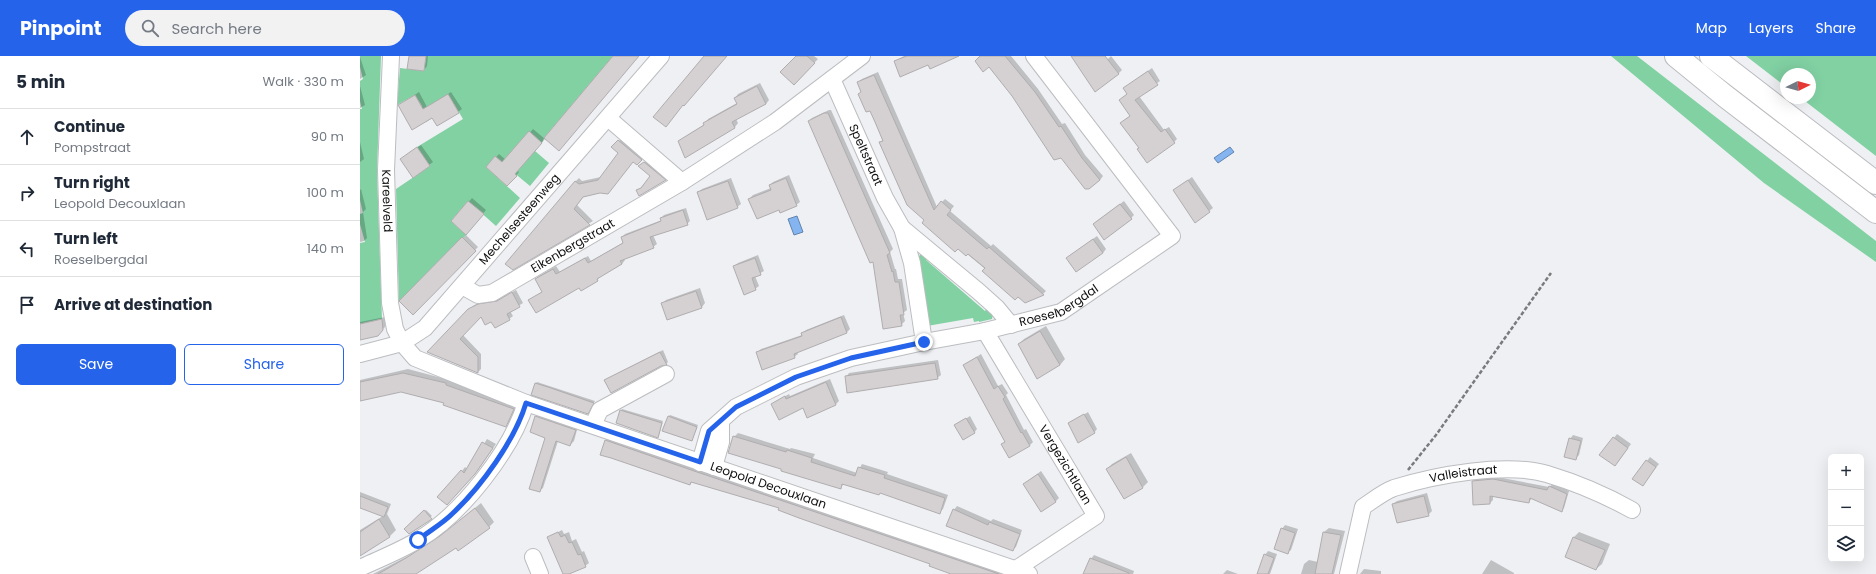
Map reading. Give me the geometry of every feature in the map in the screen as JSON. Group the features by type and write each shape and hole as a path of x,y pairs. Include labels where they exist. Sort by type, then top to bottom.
{"highway":[{"path":"1660,56 1695,84 1725,96"},
{"path":"1676,56 1725,96 1876,212"},
{"path":"1717,59 1876,183"}],"street":[{"name":"Kareelveld","path":"391,56 386,170 390,303 394,329 402,343"},
{"name":"Mechelsesteenweg","path":"360,354 402,343 425,328 661,56"},
{"name":"Eikenbergstraat","path":"462,286 478,295 492,293 682,182 776,122 862,56"},
{"name":"Roeselbergdal","path":"707,465 721,442 721,421 736,407 796,377 851,358 924,342 985,331 1061,312 1172,236 1034,56"},
{"name":"Speltstraat","path":"832,79 885,198 902,228 912,263 924,342"},
{"path":"608,118 682,182"},
{"name":"Speltstraat","path":"902,228 978,291 997,308 1011,325"},
{"name":"Vergezichtlaan","path":"985,331 1096,516 1022,571"},
{"name":"Leopold Decouxlaan","path":"402,343 415,358 526,403 1022,571"},
{"path":"593,425 600,410 666,374"},
{"path":"360,568 418,540 452,514 490,470 521,419 526,403"},
{"name":"Valleistraat","path":"1348,574 1363,507 1392,489 1454,475 1482,470 1514,469 1546,474 1603,494 1632,510"},
{"path":"533,557 540,574"}],"path":[{"path":"1392,489 1436,436 1551,273"}],"green space":[{"path":"360,56 381,56 377,171 382,319 360,324 360,243 365,242 360,224 360,214 363,213 360,200 360,109 362,109 360,101 360,81 363,79 360,67"},
{"path":"426,56 613,56 544,138 542,143 529,132 524,163 535,151 549,163 530,186 495,157 486,167 520,198 496,226 468,201 451,221 466,235 399,302 396,189 430,166 417,147 463,119 448,94 431,116 432,118 426,122 418,109 422,106 415,95 397,105 400,68 424,71"},
{"path":"1611,56 1637,56 1876,241 1876,262 1764,183"},
{"path":"1746,56 1876,56 1876,156 1809,104 1816,104 1816,68 1780,68 1780,82"},
{"path":"921,254 928,258 926,260 985,311 987,308 993,314 992,319 974,322 973,318 927,326 918,257"}],"water":[{"path":"1230,147 1234,152 1218,163 1214,158"},
{"path":"797,216 803,232 794,235 788,219"}],"building":[{"path":"409,56 426,56 424,71 407,69"},
{"path":"613,56 639,56 559,151 544,138"},
{"path":"704,56 727,56 684,106 683,105 666,127 653,117"},
{"path":"796,56 807,56 815,63 794,85 780,72"},
{"path":"907,56 959,56 930,69 928,65 900,77 894,61"},
{"path":"980,56 1005,56 1035,92 1059,127 1061,126 1082,158 1100,180 1089,189 1085,189 1061,158 1054,160 1012,96 989,67 983,72 975,61"},
{"path":"1071,56 1105,56 1119,74 1095,92"},
{"path":"1148,71 1158,85 1135,100 1161,132 1165,129 1175,143 1147,163 1137,149 1139,148 1120,123 1130,116 1119,100 1127,94 1123,88"},
{"path":"874,75 934,210 941,201 951,210 947,215 987,249 989,247 1044,295 1025,303 1018,297 1015,300 982,271 985,268 968,254 966,256 958,249 955,252 922,223 924,220 907,205 879,142 883,141 875,122 870,111 866,112 858,94 861,92 857,82"},
{"path":"757,86 766,104 732,122 735,128 685,158 678,141 704,125 703,123 737,104 734,98"},
{"path":"448,94 459,113 437,126 432,118 412,130 398,105 415,95 423,109"},
{"path":"824,113 828,113 890,253 887,255 892,272 893,271 895,282 899,282 904,315 900,315 902,326 883,329 873,262 870,263 808,121"},
{"path":"529,131 542,143 515,174 517,176 507,186 486,167 495,156 502,162"},
{"path":"618,140 642,160 637,165 633,162 608,194 600,193 583,197 574,209 590,225 513,270 505,264 575,181 579,184 598,180 618,153 611,147"},
{"path":"417,147 430,166 413,178 400,159"},
{"path":"644,162 666,180 639,196 636,190 641,188 650,176 638,166"},
{"path":"786,178 797,206 780,213 779,210 757,219 748,199 771,190 769,185"},
{"path":"1188,180 1210,212 1195,223 1173,190"},
{"path":"728,181 738,208 707,220 697,192"},
{"path":"468,201 484,214 466,235 451,221"},
{"path":"1120,204 1132,219 1104,240 1093,224"},
{"path":"683,210 688,225 650,237 654,248 620,261 622,264 597,279 598,281 581,291 579,288 536,313 528,300 542,292 535,279 553,269 556,274 585,258 588,263 623,243 621,237 661,221 660,218"},
{"path":"462,237 476,251 413,315 399,301"},
{"path":"1093,239 1103,253 1076,272 1066,258"},
{"path":"755,258 761,275 752,278 756,290 744,295 733,266"},
{"path":"696,291 702,308 667,320 661,303"},
{"path":"512,292 520,307 507,314 510,320 495,328 491,322 485,325 481,317 460,339 478,357 478,373 427,352 468,309 478,304 497,301"},
{"path":"841,317 847,333 794,354 795,358 762,370 756,352 802,336 801,333"},
{"path":"382,319 383,330 378,336 360,340 360,324"},
{"path":"1040,331 1060,365 1037,379 1018,344"},
{"path":"660,352 667,365 661,366 611,393 604,380"},
{"path":"977,357 994,389 998,386 1005,397 1003,399 1021,433 1022,432 1030,446 1009,458 1001,444 1005,442 963,365"},
{"path":"935,363 938,379 847,393 845,376"},
{"path":"403,373 446,383 446,385 514,409 506,427 443,405 444,403 401,392 360,401 360,382"},
{"path":"826,382 836,405 807,418 803,408 779,420 771,404 785,396 786,399"},
{"path":"535,383 594,403 588,414 531,395"},
{"path":"620,410 662,423 658,438 616,423"},
{"path":"1084,414 1095,433 1078,443 1068,423"},
{"path":"535,416 576,430 570,446 556,441 540,492 529,489 545,438 530,432"},
{"path":"668,416 697,427 692,441 662,431"},
{"path":"966,418 975,433 963,440 954,425"},
{"path":"733,436 812,458 811,462 855,476 858,467 885,475 884,478 945,498 940,514 880,493 879,495 842,484 841,489 728,453"},
{"path":"1613,437 1628,448 1615,466 1599,455"},
{"path":"1569,438 1581,441 1576,460 1564,457"},
{"path":"605,440 999,574 951,574 929,566 930,564 778,510 779,508 691,482 690,485 600,455"},
{"path":"482,442 493,448 475,474 447,505 437,497 461,470 464,473"},
{"path":"1126,457 1143,488 1124,499 1106,469"},
{"path":"1646,460 1656,467 1643,486 1632,479"},
{"path":"1038,474 1056,502 1041,512 1023,484"},
{"path":"1493,479 1547,490 1549,486 1567,494 1562,512 1530,498 1529,503 1490,496 1490,504 1473,505 1472,481"},
{"path":"360,496 388,507 384,517 360,508"},
{"path":"1424,496 1429,516 1397,523 1392,504"},
{"path":"475,508 490,528 458,551 456,548 416,574 378,574 440,536"},
{"path":"953,509 988,525 989,522 1020,534 1013,551 946,526"},
{"path":"424,510 432,519 409,534 404,529"},
{"path":"379,519 390,537 360,556 360,532"},
{"path":"1281,528 1295,533 1288,554 1274,549"},
{"path":"558,532 561,537 565,535 569,543 572,542 578,555 581,554 586,567 569,574 563,574 547,537"},
{"path":"1323,532 1341,535 1332,574 1315,574"},
{"path":"1573,537 1605,550 1596,570 1565,557"},
{"path":"1264,554 1274,558 1268,574 1257,574"},
{"path":"1090,558 1129,573 1129,574 1083,574"}],"route":[{"path":"418,540 452,514 490,470 521,419 526,403 700,462 709,431 736,407 796,377 851,358 924,342"}]}
